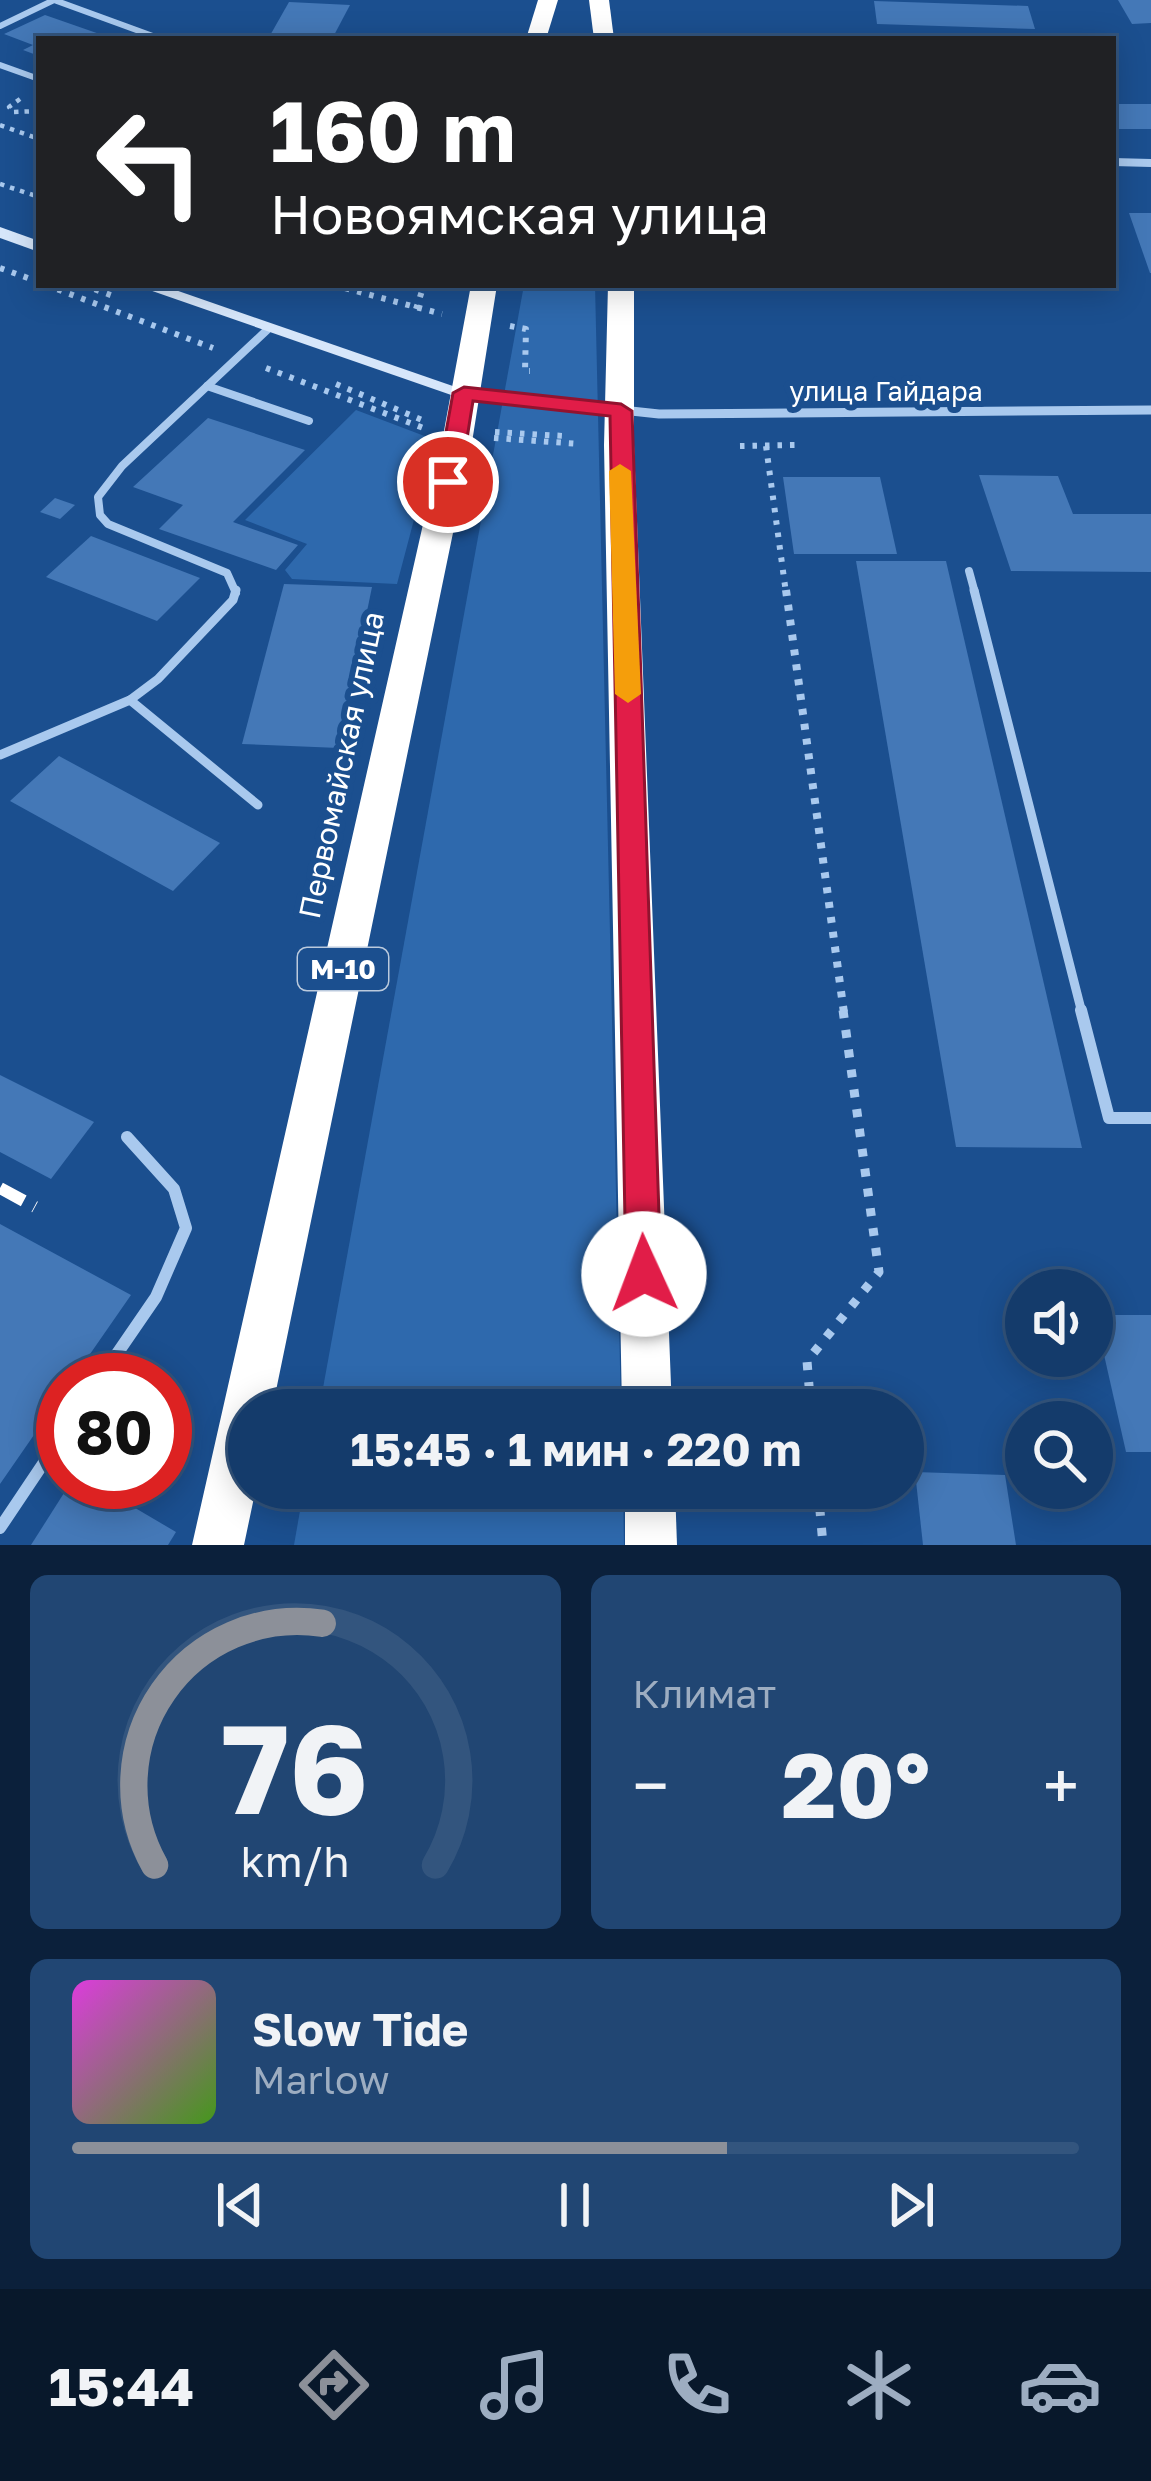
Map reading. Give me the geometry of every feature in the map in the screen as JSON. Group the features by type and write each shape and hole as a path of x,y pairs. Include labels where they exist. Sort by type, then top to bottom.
{"highway":[{"path":"537,36 548,0"},
{"path":"599,0 604,36"},
{"name":"Первомайская улица","path":"218,1545 458,436 483,288"},
{"path":"621,288 620,428 646,1389"},
{"path":"650,1509 651,1545"}],"street":[{"path":"1116,162 1151,163"},
{"path":"0,232 36,246"},
{"path":"152,288 464,393"},
{"name":"улица Гайдара","path":"464,393 620,428 1151,410"}],"lane":[{"path":"0,26 54,0 153,36"},
{"path":"0,65 36,78"},
{"path":"0,754 130,700 158,679 237,592 218,567 108,524 100,515 98,497 122,466 267,330"},
{"path":"207,386 309,421"},
{"path":"969,571 1109,1118 1151,1118"},
{"path":"130,700 258,805"},
{"path":"117,1353 169,1275 183,1242 187,1215 174,1190 127,1137"},
{"path":"0,1528 36,1474"}],"path":[{"path":"0,109 20,99"},
{"path":"9,107 36,112"},
{"path":"26,135 29,114"},
{"path":"0,125 36,139"},
{"path":"0,184 36,196"},
{"path":"0,268 36,282"},
{"path":"343,288 416,309 526,329 525,371 540,373"},
{"path":"416,309 423,288"},
{"path":"458,436 620,428"},
{"path":"766,446 879,1272 807,1361 809,1389"},
{"path":"820,1509 823,1545"}],"shaded area":[{"path":"523,288 595,288 621,1389 323,1389"},
{"path":"356,410 435,440 397,584 292,579 285,570 307,544 245,520"},
{"path":"300,1509 623,1509 624,1545 294,1545"}],"building":[{"path":"1118,0 1151,0 1151,23 1132,24"},
{"path":"874,1 1028,6 1035,29 877,24"},
{"path":"289,2 350,5 334,36 270,36"},
{"path":"45,15 105,36 36,36 36,55 23,50 33,45 4,34"},
{"path":"1116,104 1151,104 1151,129 1116,129"},
{"path":"1129,213 1151,213 1151,273 1150,273"},
{"path":"208,418 305,450 233,522 298,545 276,570 159,529 183,505 133,487"},
{"path":"979,475 1058,476 1073,514 1151,514 1151,572 1011,571"},
{"path":"783,477 880,477 897,554 794,554"},
{"path":"55,498 75,505 60,519 40,512"},
{"path":"91,536 200,578 157,621 46,577"},
{"path":"856,561 946,561 1082,1148 956,1147"},
{"path":"284,584 372,587 339,748 242,744"},
{"path":"59,756 220,843 173,891 10,801"},
{"path":"0,1075 94,1122 51,1179 0,1152"},
{"path":"0,1224 131,1295 91,1353 36,1353 36,1432 0,1484"},
{"path":"1113,1315 1151,1315 1151,1452 1126,1452 1109,1377 1113,1377"},
{"path":"924,1472 1005,1475 1005,1509 1010,1509 1016,1545 923,1545 919,1509 924,1509"},
{"path":"54,1509 137,1509 176,1532 168,1545 31,1545"}],"railway":[{"path":"0,1188 35,1207"}],"slow traffic":[{"path":"620,471 628,694"}],"route":[{"path":"448,482 464,393 621,411 644,1274"}]}
